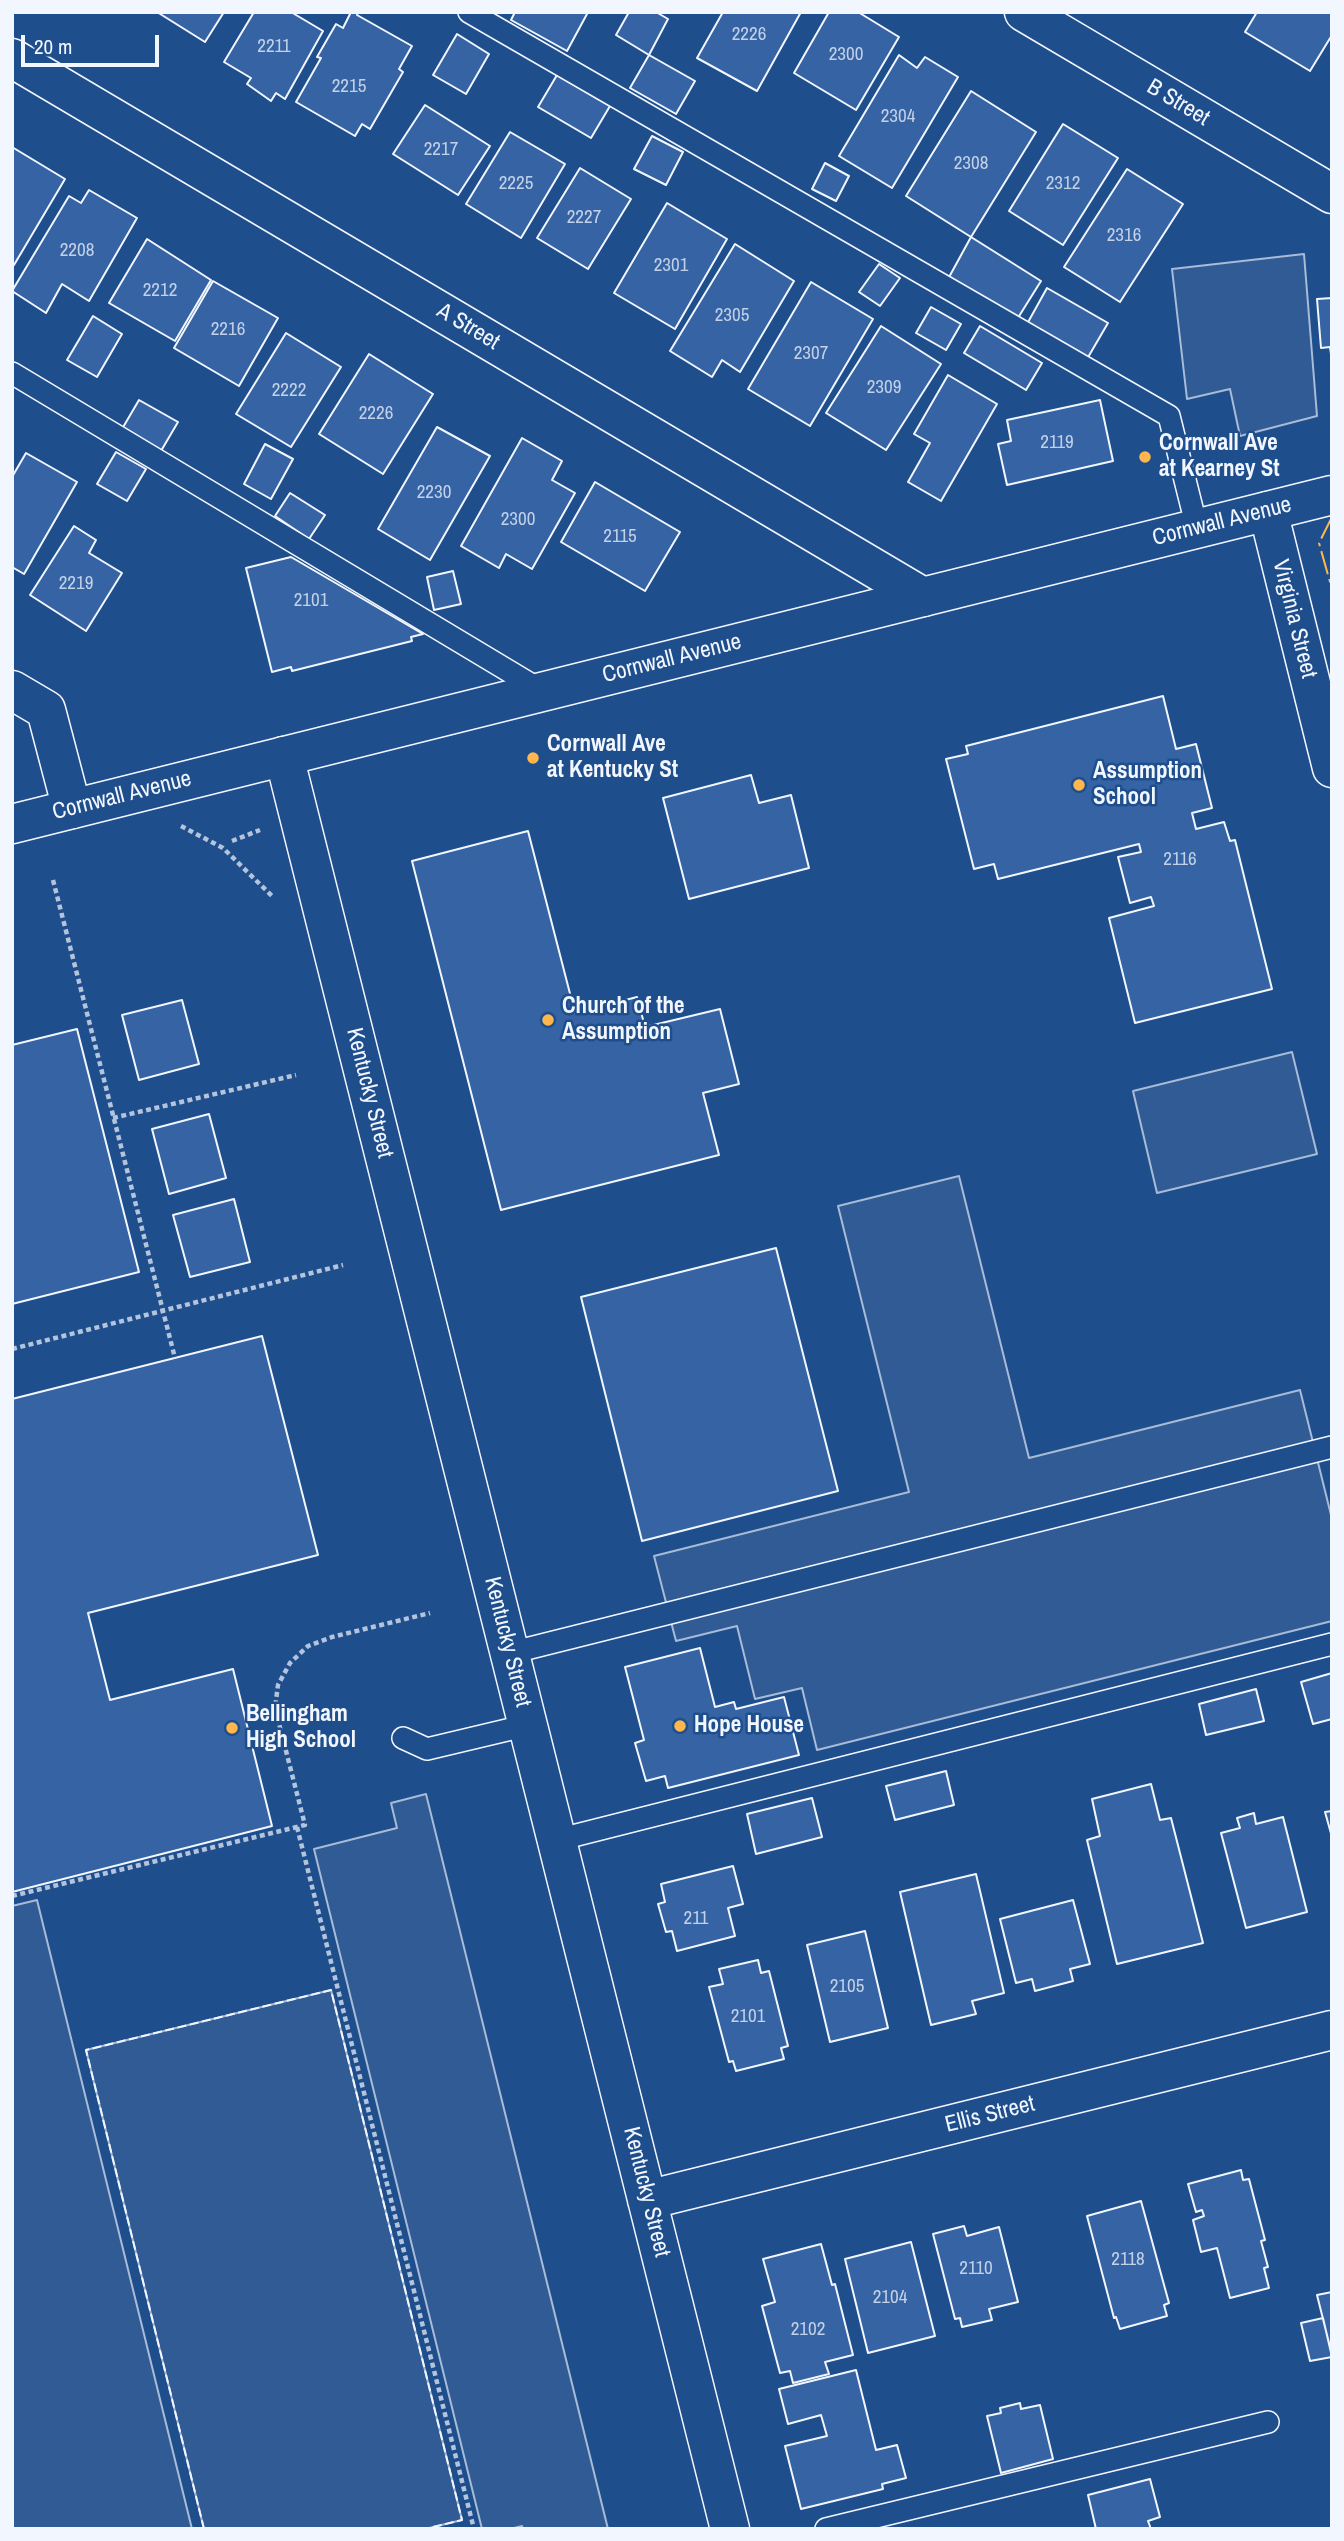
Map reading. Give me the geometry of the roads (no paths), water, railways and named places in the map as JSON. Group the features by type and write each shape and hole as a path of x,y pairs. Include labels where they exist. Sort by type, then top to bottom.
{"street":[{"name":"B Street","path":"1024,12 1332,194"},
{"name":"A Street","path":"12,58 923,597"},
{"name":"Cornwall Avenue","path":"12,824 1332,495"},
{"name":"Virginia Street","path":"1268,511 1332,768"},
{"path":"12,690 46,710 72,809"},
{"name":"Kentucky Street","path":"284,756 730,2529"},
{"name":"Ellis Street","path":"648,2200 1332,2030"}],"lane":[{"path":"470,12 1169,416 1197,528"},
{"path":"12,373 542,691"},
{"path":"510,1653 1332,1447"},
{"path":"557,1840 1332,1644"},
{"path":"403,1738 427,1749 528,1725"},
{"path":"826,2529 1268,2422"}],"place":[{"name":"Cornwall Ave at Kearney St","path":"1145,457"},
{"name":"Cornwall Ave at Kentucky St","path":"533,758"},
{"name":"Assumption School","path":"1079,785"},
{"name":"Church of the Assumption","path":"548,1020"},
{"name":"Hope House","path":"680,1726"},
{"name":"Bellingham High School","path":"232,1728"}]}
